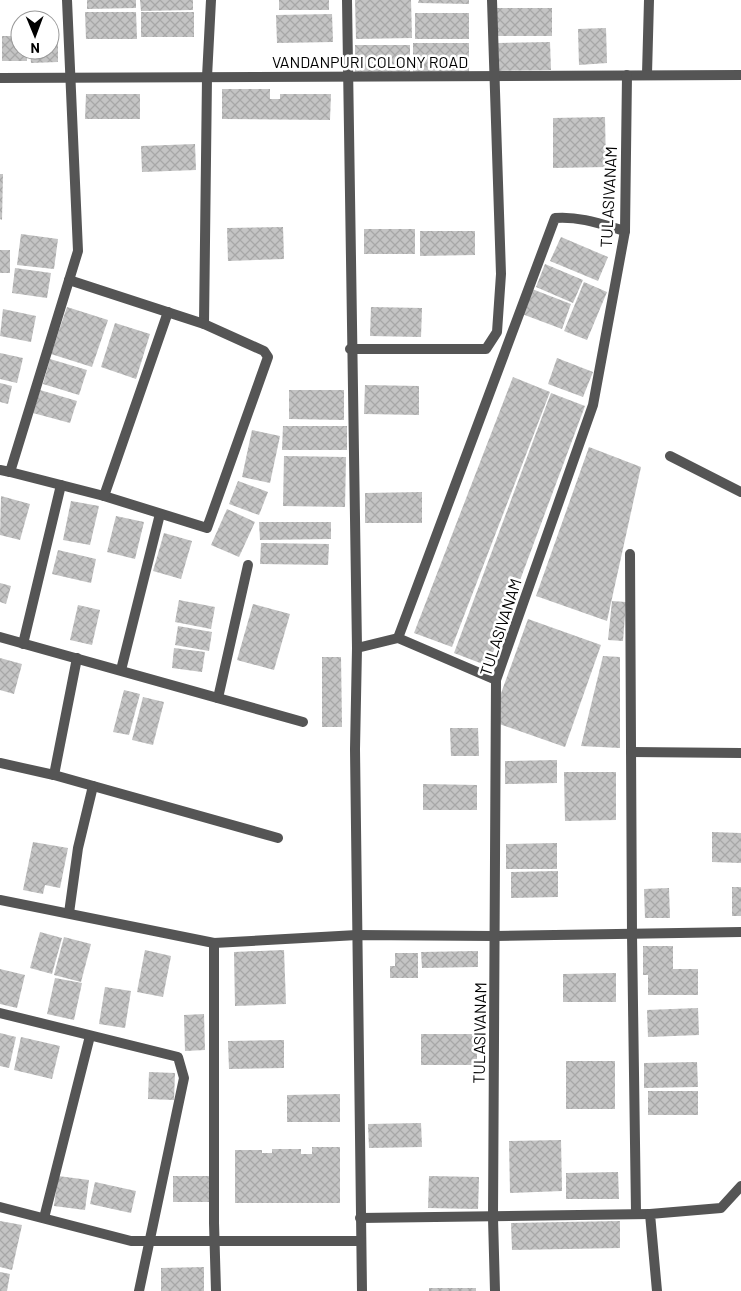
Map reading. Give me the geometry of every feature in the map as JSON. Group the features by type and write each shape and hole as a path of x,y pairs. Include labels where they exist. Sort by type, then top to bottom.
{"street":[{"path":"67,0 78,250 5,471 104,496 204,529 209,526 268,357 264,351 204,324 69,280"},
{"path":"204,324 211,0"},
{"path":"347,0 350,349 357,648 355,749 362,1291"},
{"path":"350,349 486,349 497,332 500,274 492,0"},
{"path":"647,74 649,0"},
{"name":"TULASIVANAM","path":"495,1291 493,1218 496,680 593,405 625,231 627,75"},
{"name":"VANDANPURI COLONY ROAD","path":"0,78 741,75"},
{"path":"398,638 555,218 568,217 588,220 625,231"},
{"path":"104,496 168,312"},
{"path":"670,456 741,492"},
{"path":"23,644 61,485"},
{"path":"121,670 160,514"},
{"path":"630,554 636,1212"},
{"path":"218,698 248,565"},
{"path":"0,637 303,722"},
{"path":"357,648 398,638 496,680"},
{"path":"54,775 77,658"},
{"path":"631,752 741,753"},
{"path":"0,763 54,775 278,838"},
{"path":"69,912 78,848 92,786"},
{"path":"0,900 69,912 214,943 358,934 495,936 741,932"},
{"path":"214,943 214,1241 216,1291"},
{"path":"0,1013 178,1057 182,1065 184,1078 139,1291"},
{"path":"44,1218 90,1036"},
{"path":"360,1218 493,1218 636,1212 650,1214 721,1208 741,1186"},
{"path":"0,1207 131,1241 361,1241"},
{"path":"650,1214 657,1291"}],"building":[{"path":"87,0 136,0 136,8 87,9"},
{"path":"140,0 193,0 193,10 141,11"},
{"path":"279,0 329,0 329,10 279,10"},
{"path":"355,0 411,0 412,38 356,39"},
{"path":"419,0 469,0 469,4 418,3"},
{"path":"496,8 552,8 552,36 496,36"},
{"path":"85,12 136,12 137,39 86,39"},
{"path":"141,12 194,12 194,37 141,37"},
{"path":"415,13 469,13 469,39 415,39"},
{"path":"332,14 333,42 277,43 276,15"},
{"path":"606,28 607,63 579,65 578,29"},
{"path":"2,36 10,36 10,60 27,61 2,61"},
{"path":"550,42 551,70 499,71 498,43"},
{"path":"413,43 469,43 469,72 413,72"},
{"path":"355,45 410,45 410,72 355,73"},
{"path":"31,60 58,60 58,62 31,63"},
{"path":"222,89 270,89 270,99 280,99 280,94 331,94 330,120 222,119"},
{"path":"86,94 140,94 140,119 85,119"},
{"path":"605,117 606,167 553,168 553,118"},
{"path":"195,144 196,170 142,172 141,146"},
{"path":"0,174 3,174 2,220 0,219"},
{"path":"283,227 284,259 228,261 227,228"},
{"path":"364,229 415,229 415,254 364,254"},
{"path":"420,231 475,231 475,255 420,256"},
{"path":"21,234 58,239 54,269 17,265"},
{"path":"561,237 608,257 598,281 550,261"},
{"path":"0,250 10,250 10,273 0,273"},
{"path":"545,264 583,280 573,303 536,287"},
{"path":"15,268 51,273 47,298 12,293"},
{"path":"584,282 607,292 587,340 564,331"},
{"path":"532,289 571,304 562,329 522,314"},
{"path":"67,307 108,320 92,367 51,354"},
{"path":"371,307 422,308 421,337 370,336"},
{"path":"3,309 36,316 31,342 0,336"},
{"path":"115,323 150,334 136,379 101,367"},
{"path":"0,353 23,358 17,383 0,379"},
{"path":"557,358 593,372 583,397 548,384"},
{"path":"50,359 87,370 79,395 43,384"},
{"path":"513,377 550,392 452,647 414,633"},
{"path":"0,383 12,386 8,404 0,402"},
{"path":"365,385 419,386 419,415 364,414"},
{"path":"40,390 77,401 70,423 33,413"},
{"path":"289,390 344,390 344,420 289,419"},
{"path":"551,393 585,406 488,666 454,653"},
{"path":"283,426 347,426 347,450 282,450"},
{"path":"252,430 280,436 270,483 242,477"},
{"path":"589,447 641,467 607,621 536,596"},
{"path":"284,456 346,457 345,507 283,506"},
{"path":"238,481 268,492 259,515 229,504"},
{"path":"422,492 422,523 365,523 365,493"},
{"path":"1,496 30,504 20,540 0,535"},
{"path":"71,501 99,506 90,545 63,540"},
{"path":"227,509 255,522 239,557 211,545"},
{"path":"116,516 144,522 135,559 107,552"},
{"path":"259,522 331,522 331,539 260,540"},
{"path":"164,533 192,541 181,579 153,571"},
{"path":"261,543 329,544 328,565 260,564"},
{"path":"58,550 96,559 91,583 52,574"},
{"path":"0,583 11,586 6,604 0,602"},
{"path":"179,600 215,607 211,629 175,622"},
{"path":"612,601 626,602 623,641 608,640"},
{"path":"253,604 290,614 274,670 237,660"},
{"path":"78,605 100,610 92,645 70,640"},
{"path":"528,619 601,645 565,747 491,721"},
{"path":"178,626 212,632 209,651 175,645"},
{"path":"174,648 205,652 202,672 172,668"},
{"path":"603,656 620,657 620,748 581,746"},
{"path":"322,657 341,657 342,727 322,727"},
{"path":"0,658 22,664 14,694 0,690"},
{"path":"124,690 140,694 129,735 113,732"},
{"path":"143,697 164,702 153,745 132,740"},
{"path":"450,728 478,728 479,756 451,756"},
{"path":"557,760 557,783 505,784 505,761"},
{"path":"564,772 616,772 616,820 565,821"},
{"path":"423,784 477,785 477,810 423,810"},
{"path":"712,832 741,833 741,863 712,862"},
{"path":"33,842 68,848 60,888 45,885 43,894 23,890"},
{"path":"557,843 557,869 506,869 506,844"},
{"path":"558,871 558,897 511,898 511,872"},
{"path":"732,887 741,887 741,916 732,916"},
{"path":"669,888 670,918 645,918 644,889"},
{"path":"40,932 62,938 52,974 30,968"},
{"path":"64,937 91,944 81,982 54,975"},
{"path":"643,946 673,946 673,969 698,969 698,995 648,995 648,975 643,975"},
{"path":"145,950 171,956 163,997 137,992"},
{"path":"284,950 286,1004 235,1006 234,952"},
{"path":"478,951 478,967 422,968 421,952"},
{"path":"395,953 418,953 418,978 390,978 390,966 395,966"},
{"path":"0,969 25,975 17,1008 0,1004"},
{"path":"616,973 616,1002 563,1002 563,974"},
{"path":"55,978 82,983 74,1020 47,1014"},
{"path":"105,987 131,991 125,1028 99,1024"},
{"path":"698,1008 699,1035 648,1037 647,1010"},
{"path":"204,1014 205,1050 185,1051 184,1015"},
{"path":"0,1033 16,1037 9,1068 0,1066"},
{"path":"421,1034 477,1034 477,1065 421,1065"},
{"path":"21,1037 60,1046 52,1079 14,1070"},
{"path":"284,1040 284,1068 229,1069 228,1041"},
{"path":"566,1061 615,1061 615,1109 566,1109"},
{"path":"697,1062 698,1087 644,1088 644,1063"},
{"path":"149,1072 175,1073 174,1100 148,1099"},
{"path":"648,1091 698,1091 698,1115 648,1115"},
{"path":"340,1094 340,1122 287,1122 287,1095"},
{"path":"421,1123 422,1147 369,1148 368,1124"},
{"path":"561,1140 562,1191 510,1193 509,1141"},
{"path":"312,1147 340,1147 340,1203 235,1203 235,1150 262,1150 262,1153 272,1153 272,1149 301,1149 301,1154 312,1154"},
{"path":"618,1172 619,1199 566,1199 566,1173"},
{"path":"58,1176 89,1180 85,1210 54,1206"},
{"path":"173,1176 210,1176 210,1202 173,1202"},
{"path":"429,1176 479,1177 478,1209 428,1208"},
{"path":"95,1182 136,1191 131,1213 90,1204"},
{"path":"0,1221 22,1225 12,1270 0,1267"},
{"path":"620,1221 620,1248 512,1250 511,1223"},
{"path":"204,1267 204,1291 161,1291 161,1268"},
{"path":"0,1272 10,1274 7,1291 0,1291"},
{"path":"429,1288 476,1288 476,1291 429,1291"}]}
